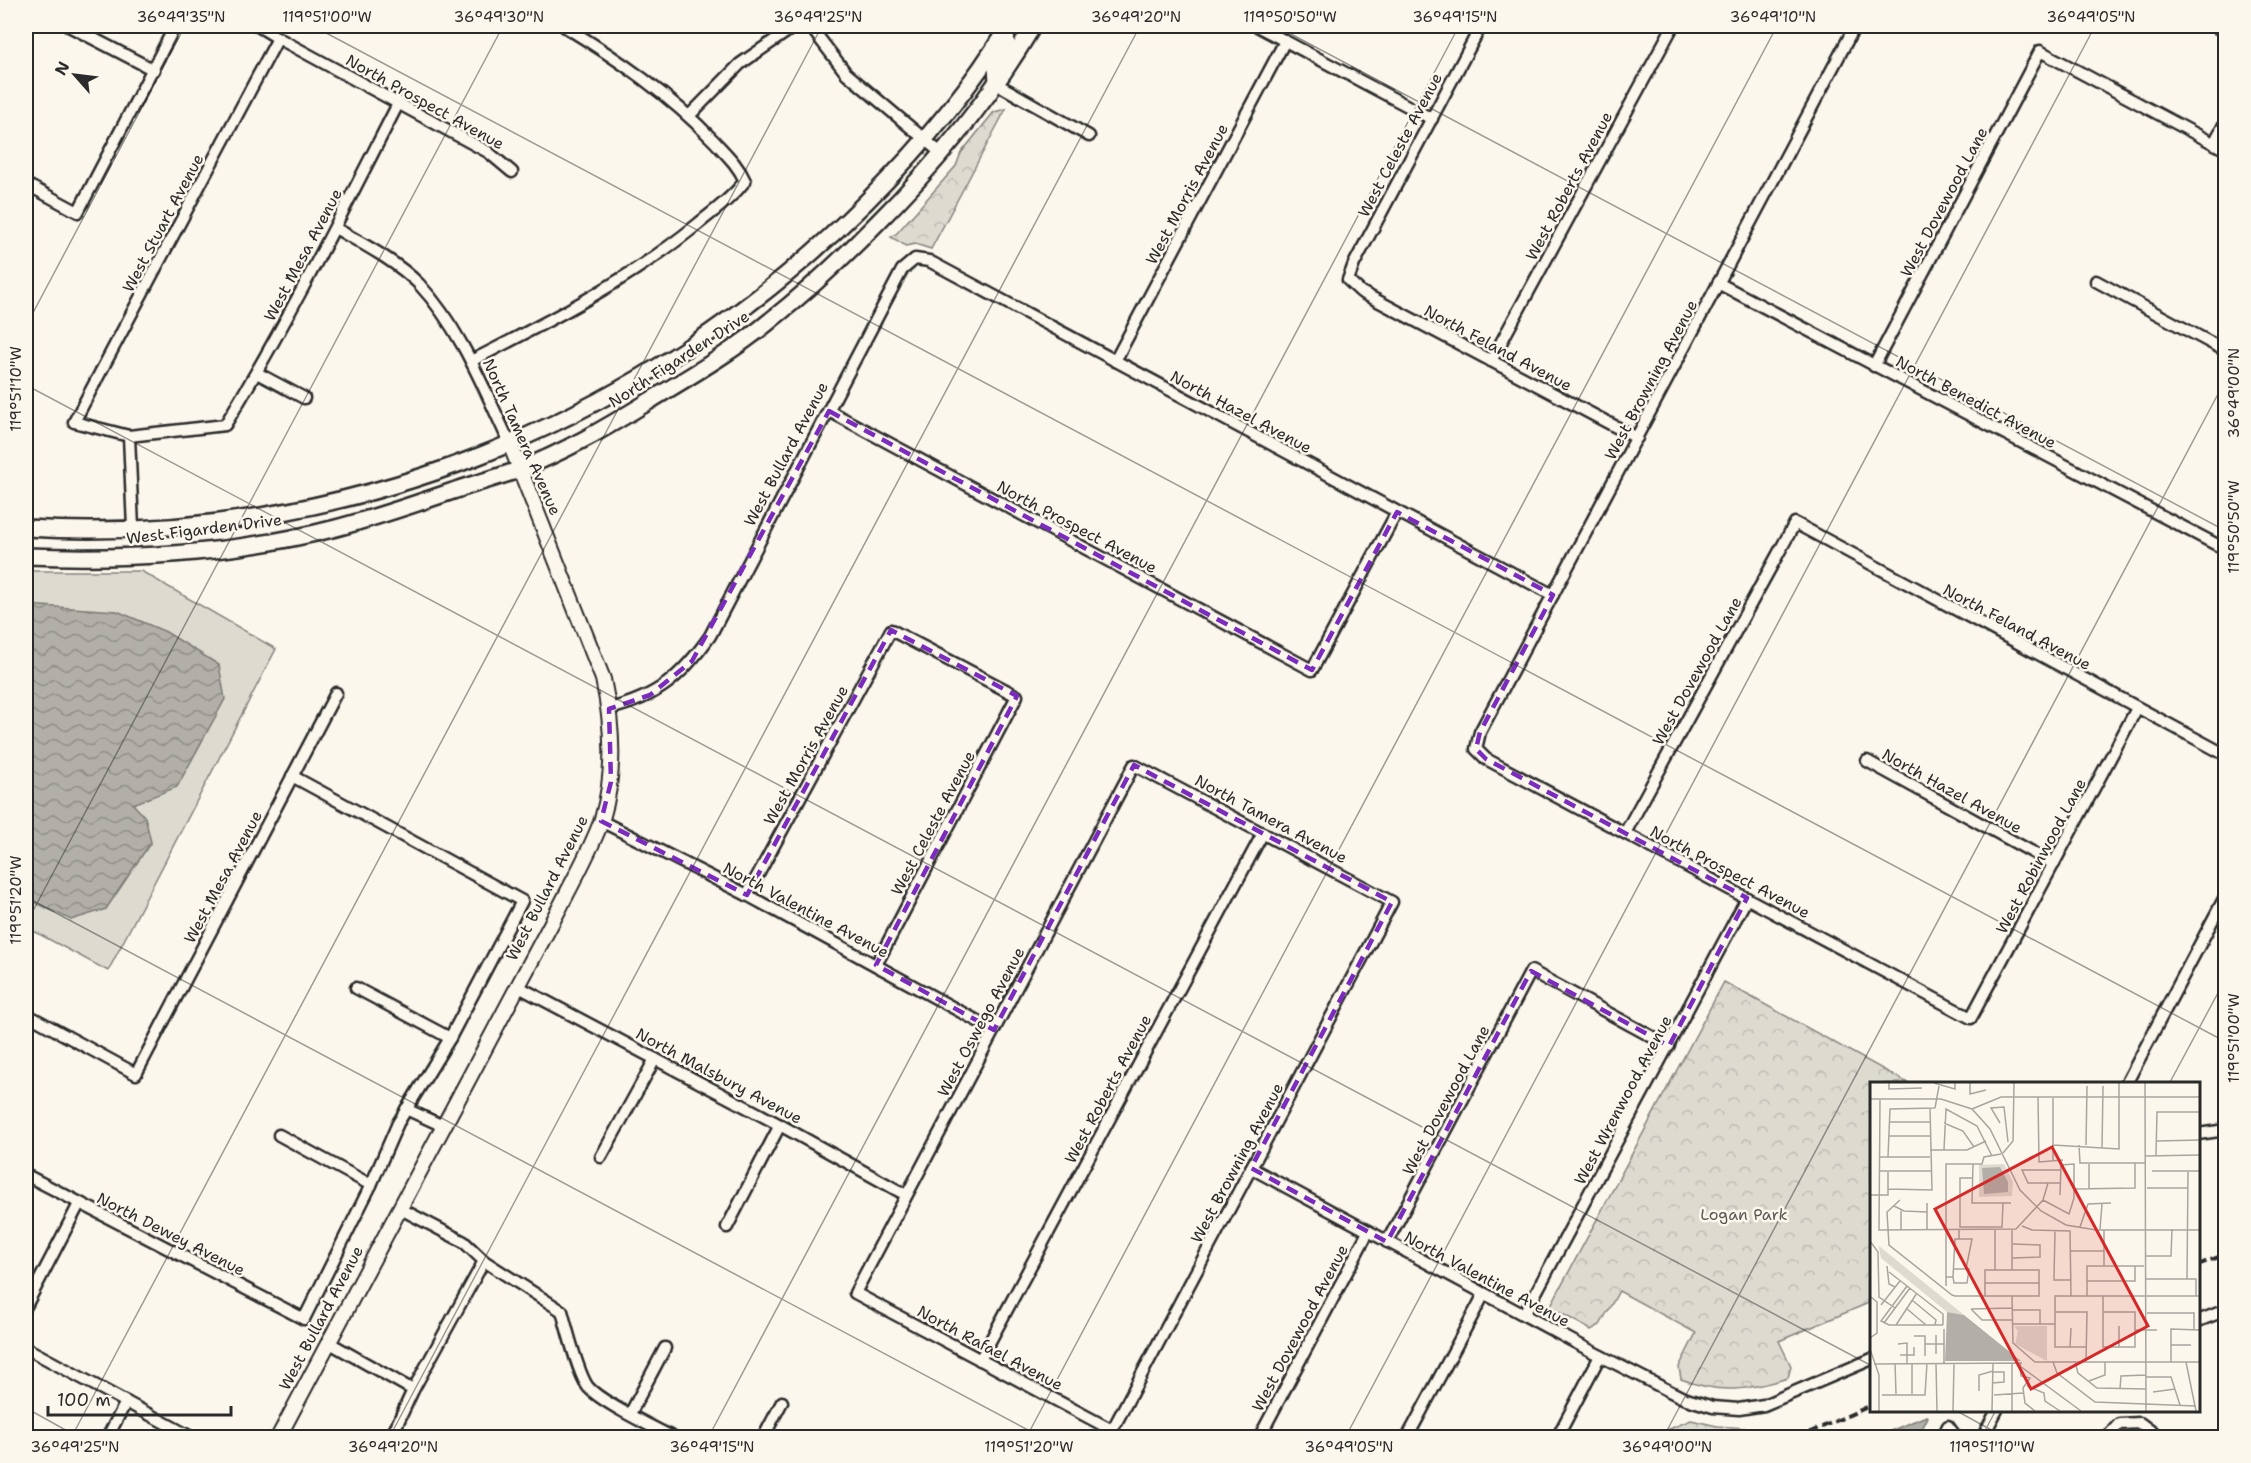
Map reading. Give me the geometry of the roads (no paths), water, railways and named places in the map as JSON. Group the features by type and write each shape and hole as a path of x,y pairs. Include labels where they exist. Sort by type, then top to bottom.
{"main road":[{"path":"942,154 997,84 1033,26"},
{"path":"925,139 974,77 1007,28"},
{"path":"997,84 996,67 1007,44 1007,28"},
{"name":"North Figarden Drive","path":"510,444 631,384 737,313 784,277 837,231 925,139"},
{"name":"North Figarden Drive","path":"519,469 571,446 620,419 724,355 770,322 832,269 917,183 942,154"},
{"name":"West Figarden Drive","path":"26,528 66,530 209,524 273,515 349,499 447,468 510,444"},
{"name":"West Figarden Drive","path":"26,556 76,558 140,556 257,544 333,529 387,514 519,469"}],"street":[{"path":"69,26 154,70"},
{"path":"26,184 78,212 176,26"},
{"name":"North Prospect Avenue","path":"258,26 488,152 512,172"},
{"path":"471,361 542,325 610,285 680,238 736,193 745,181 740,169 690,116 617,58 564,26"},
{"path":"690,116 740,64 795,26"},
{"path":"810,26 846,73 942,154"},
{"path":"1257,26 1432,118"},
{"name":"West Celeste Avenue","path":"1348,280 1354,264 1481,26"},
{"name":"West Roberts Avenue","path":"1491,361 1673,26"},
{"name":"West Browning Avenue","path":"1476,749 1480,732 1855,26"},
{"path":"2217,26 2226,30"},
{"name":"West Stuart Avenue","path":"129,436 74,422 278,38"},
{"name":"West Morris Avenue","path":"1115,361 1285,41"},
{"name":"West Dovewood Lane","path":"1874,366 2040,51 2214,143"},
{"path":"997,84 1089,136"},
{"name":"West Mesa Avenue","path":"129,436 225,425 257,373 399,102"},
{"path":"2226,121 2214,143 2226,150"},
{"name":"North Tamera Avenue","path":"335,228 387,259 418,284 442,314 471,361 510,444 603,679 609,709"},
{"name":"North Hazel Avenue","path":"915,259 929,261 1553,595"},
{"name":"West Bullard Avenue","path":"278,1437 560,907 601,821 611,782 612,744 609,709 632,704 650,696 673,680 692,661 710,636 902,270 915,259"},
{"name":"North Feland Avenue","path":"1348,280 1361,292 1637,438"},
{"path":"2096,281 2226,351"},
{"name":"North Benedict Avenue","path":"1718,283 1874,366 2223,542"},
{"path":"257,373 304,399"},
{"name":"North Prospect Avenue","path":"829,411 1312,670 1397,512"},
{"path":"129,436 133,528"},
{"name":"North Feland Avenue","path":"1795,524 2226,755"},
{"name":"West Dovewood Lane","path":"1625,833 1795,524"},
{"name":"West Morris Avenue","path":"747,895 891,630"},
{"name":"West Celeste Avenue","path":"876,964 1017,696 891,630"},
{"name":"West Mesa Avenue","path":"26,1014 136,1074 336,693"},
{"name":"West Robinwood Lane","path":"1971,1018 2137,708"},
{"name":"North Prospect Avenue","path":"1476,749 1486,759 1971,1018"},
{"name":"North Hazel Avenue","path":"1867,761 2054,864"},
{"name":"North Tamera Avenue","path":"1134,765 1392,902"},
{"name":"West Oswego Avenue","path":"855,1293 1134,765"},
{"name":"West Bullard Avenue","path":"292,776 522,901 450,1038 406,1109 372,1185 304,1319"},
{"name":"North Valentine Avenue","path":"601,821 747,895 994,1030"},
{"name":"West Roberts Avenue","path":"981,1360 1263,832"},
{"path":"2127,1082 2225,897"},
{"name":"West Wrenwood Avenue","path":"1524,1316 1748,898"},
{"name":"West Browning Avenue","path":"1110,1434 1392,902"},
{"name":"West Dovewood Lane","path":"1387,1242 1531,971 1669,1046"},
{"name":"North Malsbury Avenue","path":"517,986 780,1125 906,1195"},
{"path":"356,988 450,1038"},
{"path":"601,1157 655,1059"},
{"path":"406,1109 443,1126"},
{"path":"727,1227 780,1125"},
{"path":"2200,1134 2226,1131"},
{"path":"279,1135 372,1185"},
{"name":"North Valentine Avenue","path":"1251,1168 1524,1316 1683,1398 1713,1407 1739,1409 1764,1405 1870,1360"},
{"name":"North Dewey Avenue","path":"26,1175 304,1319"},
{"path":"26,1306 79,1204"},
{"path":"399,1208 464,1242 484,1261 562,1311 573,1350 588,1386 605,1400 674,1437"},
{"name":"West Dovewood Avenue","path":"1259,1437 1368,1232"},
{"path":"406,1437 394,1431 413,1390 484,1261"},
{"name":"North Rafael Avenue","path":"855,1293 981,1360 1110,1434"},
{"path":"1407,1437 1484,1294"},
{"path":"2200,1321 2226,1310"},
{"path":"328,1342 413,1390"},
{"path":"26,1348 193,1437"},
{"path":"630,1414 665,1348"},
{"path":"1559,1437 1600,1356"},
{"path":"107,1437 126,1402"},
{"path":"763,1437 782,1402"},
{"path":"1982,1437 1996,1412"},
{"path":"2106,1437 2119,1424 2140,1423 2160,1437"},
{"path":"1942,1437 1948,1426 1958,1437"}],"water":[{"path":"26,605 117,611 166,632 219,665 225,699 177,787 133,804 145,817 151,842 106,909 71,920 26,898"},
{"path":"1928,1417 1918,1437 1876,1437"}],"railway":[{"path":"2200,1264 2226,1254"},
{"path":"1797,1438 1870,1406"}],"park label":[{"name":"Logan Park","path":"1744,1214"}]}
